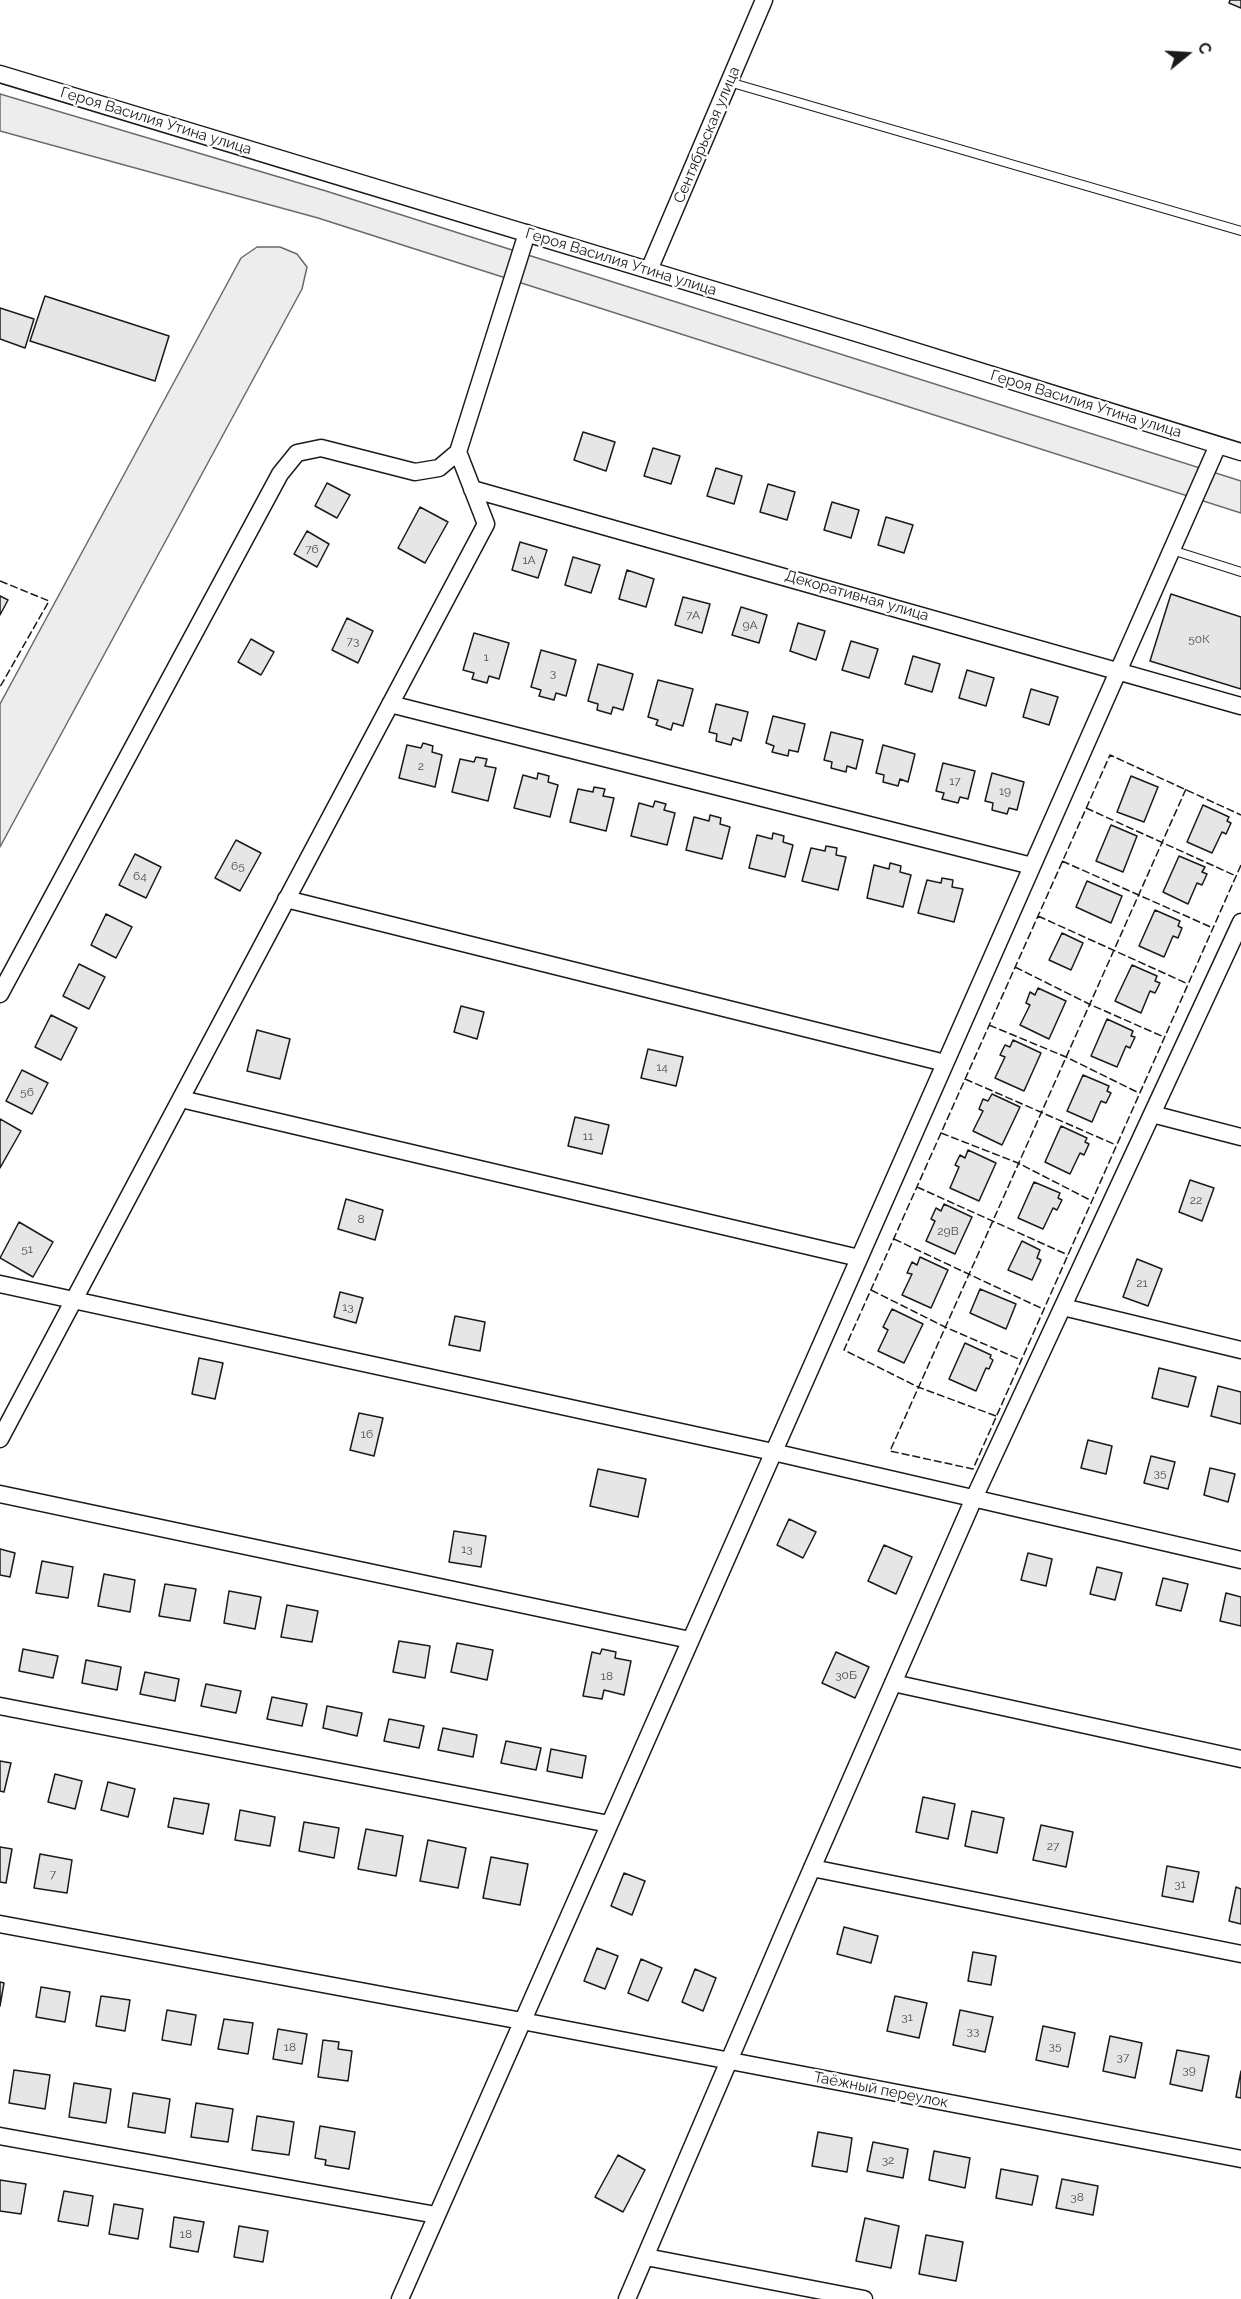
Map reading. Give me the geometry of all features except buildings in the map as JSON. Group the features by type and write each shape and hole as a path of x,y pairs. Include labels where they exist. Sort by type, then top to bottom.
{"street":[{"name":"Сентябрьская улица","path":"649,270 764,0"},
{"name":"Героя Василия Утина улица","path":"0,74 1241,452"},
{"path":"0,994 280,474 297,453 321,448 415,472 439,468 458,452 526,233"},
{"path":"400,2299 1218,445"},
{"path":"0,1439 486,524 458,452"},
{"name":"Декоративная улица","path":"472,489 1241,706"},
{"path":"390,704 1032,866"},
{"path":"286,899 945,1063"},
{"path":"627,2299 974,1498 1240,924"},
{"path":"181,1099 859,1258"},
{"path":"1152,1114 1241,1137"},
{"path":"0,1284 773,1452 1241,1560"},
{"path":"1063,1307 1241,1350"},
{"path":"0,1494 690,1640"},
{"path":"893,1683 1241,1759"},
{"path":"0,1706 609,1824"},
{"path":"812,1868 1241,1954"},
{"name":"Таёжный переулок","path":"0,1924 522,2021 1241,2159"},
{"path":"0,2136 436,2215"},
{"path":"646,2257 864,2299"}],"lane":[{"path":"729,82 1241,231"},
{"path":"1172,550 1241,572"}],"shaded area":[{"path":"0,94 326,191 1241,481 1241,513 318,218 0,131"},
{"path":"257,247 280,247 297,254 307,267 302,289 0,847 0,704 241,258"}],"fence":[{"path":"0,581 49,601 0,687"},
{"path":"996,1416 918,1387 844,1350 1110,755 1241,815"},
{"path":"1186,789 890,1451 973,1469 1241,865"},
{"path":"1086,808 1236,876"},
{"path":"1062,861 1213,928"},
{"path":"1038,916 1188,984"},
{"path":"1015,967 1089,1004 1164,1037"},
{"path":"989,1025 1066,1057 1139,1093"},
{"path":"965,1079 1116,1145"},
{"path":"941,1133 1018,1163 1092,1201"},
{"path":"917,1187 1068,1255"},
{"path":"894,1239 1043,1309"},
{"path":"871,1290 945,1327 1021,1360"}]}
